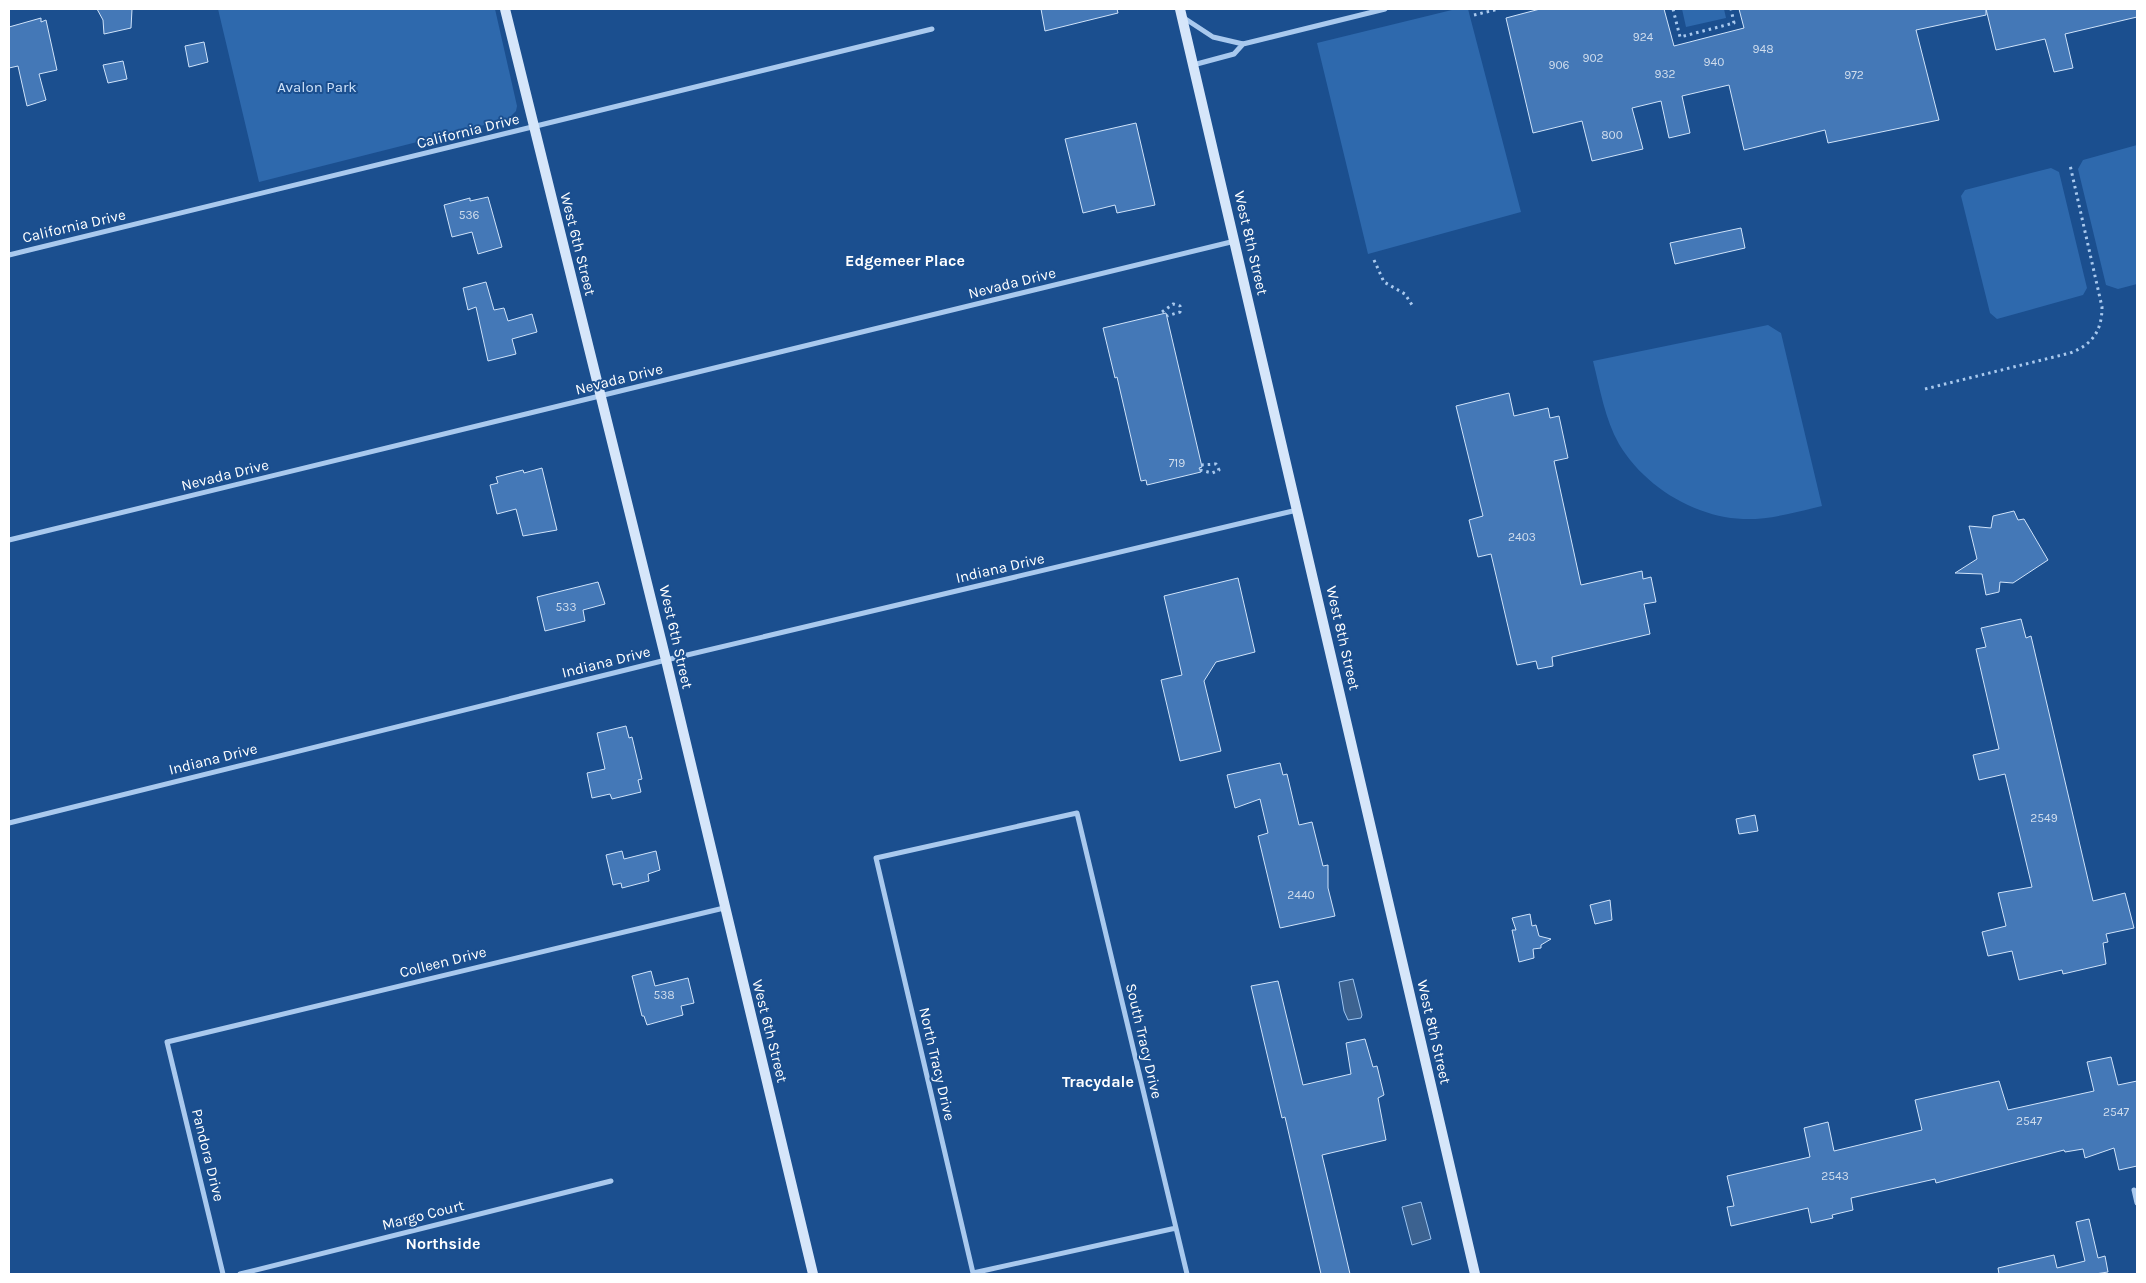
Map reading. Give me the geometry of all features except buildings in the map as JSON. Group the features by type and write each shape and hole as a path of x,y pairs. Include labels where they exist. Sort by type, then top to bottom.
{"street":[{"name":"West 6th Street","path":"505,9 666,660 813,1274"},
{"path":"1180,12 1213,38 1243,44 1385,9"},
{"name":"West 8th Street","path":"1180,12 1475,1274"},
{"name":"California Drive","path":"9,255 534,128 932,29"},
{"path":"1193,65 1234,54 1243,44"},
{"name":"Nevada Drive","path":"9,540 1235,241"},
{"name":"Indiana Drive","path":"9,823 666,660 1297,510"},
{"name":"South Tracy Drive","path":"1077,813 1187,1274"},
{"name":"North Tracy Drive","path":"1077,813 876,858 973,1273 1176,1228"},
{"name":"Colleen Drive","path":"168,1042 724,908"},
{"name":"Pandora Drive","path":"168,1042 223,1274"},
{"name":"Margo Court","path":"240,1274 611,1181"},
{"path":"2134,1190 2137,1203"}],"path":[{"path":"1474,15 1500,9"},
{"path":"1672,9 1680,37 1734,23 1731,9"},
{"path":"1925,388 2070,353 2081,349 2094,338 2102,320 2102,307 2070,165"},
{"path":"1374,260 1384,282 1405,294 1412,305"},
{"path":"1162,312 1173,304 1180,306 1180,312 1167,316"},
{"path":"1200,470 1214,473 1219,468 1212,463 1201,465"}],"green space":[{"name":"Avalon Park","path":"218,9 495,9 517,106 516,111 508,119 259,182"},
{"path":"1456,9 1468,9 1521,212 1368,254 1317,43"},
{"path":"1682,9 1724,9 1726,18 1686,27"},
{"path":"2137,145 2137,284 2118,289 2106,285 2078,169 2083,160"},
{"path":"2051,168 2059,172 2087,288 2083,295 1997,319 1990,313 1961,196 1965,190"},
{"path":"1768,325 1781,333 1822,506 1783,515 1753,519 1725,517 1706,512 1672,497 1656,486 1629,459 1619,444 1610,424 1603,404 1593,361"}],"shaded area":[{"path":"1353,979 1362,1015 1361,1018 1348,1020 1344,1011 1339,982"},
{"path":"1421,1202 1431,1239 1412,1245 1402,1207"}],"district":[{"name":"Edgemeer Place","path":"905,260"},
{"name":"Tracydale","path":"1098,1081"},
{"name":"Northside","path":"443,1243"}]}
